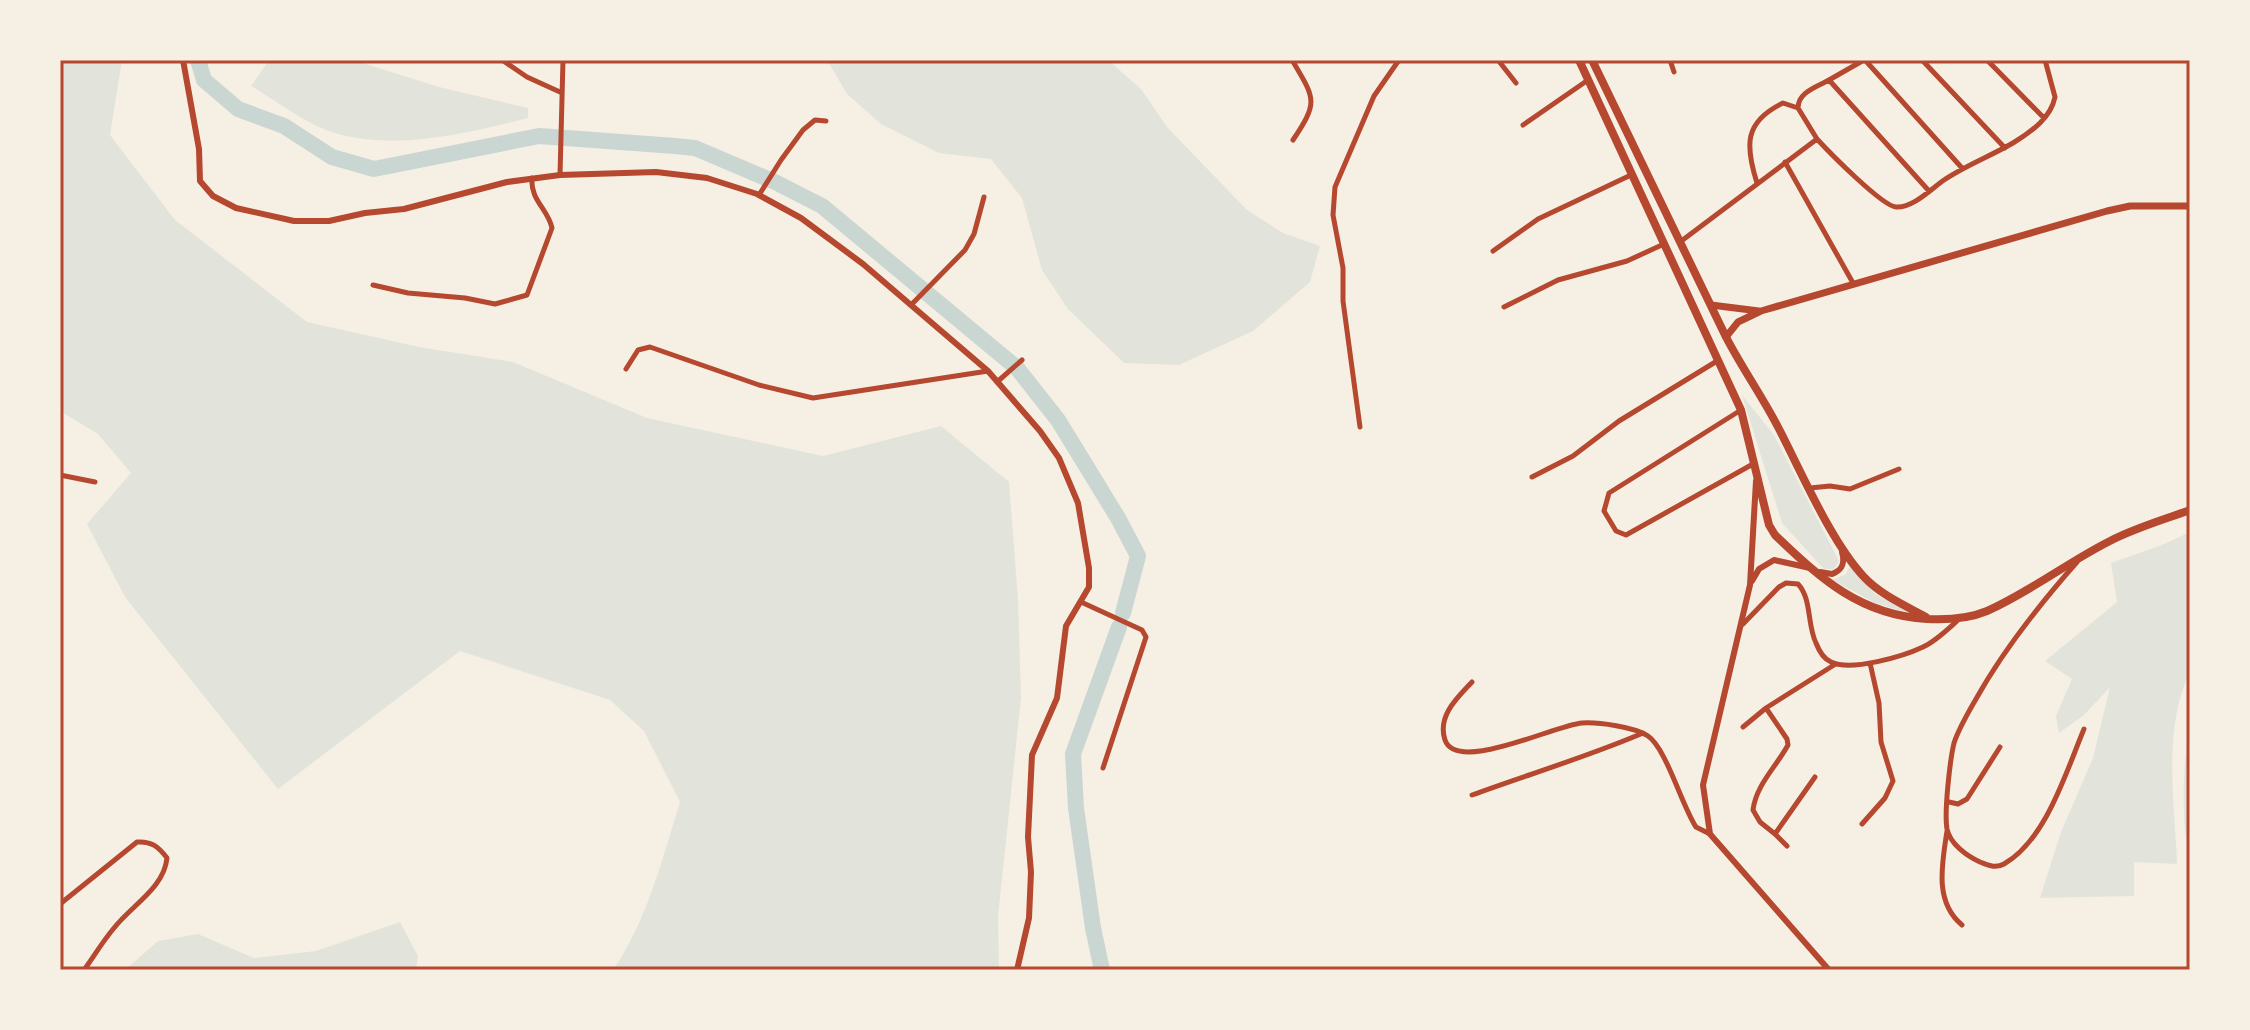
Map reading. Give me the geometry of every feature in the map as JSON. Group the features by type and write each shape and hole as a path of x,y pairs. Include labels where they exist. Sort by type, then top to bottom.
{"highway":[{"path":"1579,60 1741,410 1769,525 1775,535 1809,568 1832,586 1899,617 1961,618 1986,611 2131,531 2190,510"},
{"path":"1592,60 1746,377 1773,416 1841,546 1860,573 1878,589 1930,619"}],"main road":[{"path":"1726,337 1738,322 1761,311 2107,211 2130,206 2190,206"},
{"path":"1711,305 1761,311"}],"street":[{"path":"183,60 199,149 200,181 213,196 236,208 294,221 329,221 365,213 396,211 532,178 560,175 656,172 731,184 761,192 827,236 999,381 1059,458 1073,489 1089,568 1089,587 1066,626 1057,698 1032,755 1028,837 1031,872 1029,918 1017,970"},
{"path":"502,60 527,77 561,92"},
{"path":"560,175 563,60"},
{"path":"1292,60 1306,82 1312,105 1293,140"},
{"path":"1360,427 1343,301 1343,268 1333,215 1335,187 1374,96 1399,60"},
{"path":"1498,60 1516,83"},
{"path":"1670,60 1674,72"},
{"path":"1962,168 1864,60 1803,94 1798,100 1798,108 1817,139 1886,204 1905,206 1962,168 2005,148 2044,118 2055,97 2045,60"},
{"path":"1922,60 2005,148"},
{"path":"1987,60 2044,118"},
{"path":"1523,125 1589,80"},
{"path":"1829,80 1929,191"},
{"path":"1757,183 1750,154 1754,124 1783,103 1798,108"},
{"path":"761,192 781,160 812,121 826,121"},
{"path":"1680,242 1817,139"},
{"path":"1785,162 1853,283"},
{"path":"1493,251 1538,219 1632,174"},
{"path":"373,285 408,293 495,304 527,295 552,228 533,193 532,178"},
{"path":"911,305 965,250 974,234 984,197"},
{"path":"1504,307 1558,280 1627,261 1664,244"},
{"path":"626,369 638,350 650,347 759,385 813,398 988,371"},
{"path":"999,381 1022,360"},
{"path":"1532,477 1573,456 1612,426 1717,361"},
{"path":"1741,410 1609,493 1604,511 1616,531 1626,535 1754,463"},
{"path":"1810,488 1830,486 1850,489 1899,469"},
{"path":"1710,834 1703,785 1750,585 1757,474"},
{"path":"60,475 95,482"},
{"path":"1750,585 1759,569 1774,560 1825,574 1837,573 1844,561 1841,546"},
{"path":"1962,925 1952,916 1944,899 1943,873 1953,750 1966,717 2019,632 2081,557"},
{"path":"1743,624 1779,587 1786,583 1798,584 1805,596 1814,641 1828,661 1835,664 1870,663 1927,645 1961,618"},
{"path":"1081,602 1139,629 1146,637 1103,768"},
{"path":"1862,824 1885,798 1893,781 1881,742 1879,703 1870,663"},
{"path":"1743,727 1766,708 1835,664"},
{"path":"1472,682 1446,711 1444,736 1449,747 1455,751 1477,753 1580,723 1608,725 1643,733 1657,745 1696,827 1710,834 1829,970"},
{"path":"1766,708 1788,745 1761,785 1753,810 1760,822 1787,846"},
{"path":"1947,830 1958,847 1970,857 1991,866 2004,864 2040,826 2084,729"},
{"path":"1472,795 1559,763 1595,754 1643,733"},
{"path":"1949,802 1958,804 1967,799 2000,747"},
{"path":"1775,834 1815,777"},
{"path":"60,904 137,842 149,841 167,858 166,870 159,882 113,929 84,970"}],"shaded area":[{"path":"60,60 122,60 110,135 175,220 307,322 419,347 513,362 647,418 823,456 941,426 1009,482 1018,599 1021,698 998,917 999,970 613,970 644,911 680,802 644,731 610,700 460,651 278,789 125,597 87,524 131,473 98,434 60,411"},
{"path":"269,60 353,60 439,87 528,108 528,118 427,139 401,141 350,137 316,126 251,86"},
{"path":"827,60 1108,60 1141,89 1167,127 1247,210 1283,233 1320,246 1310,282 1253,331 1179,365 1124,363 1068,309 1042,270 1022,198 991,159 939,153 881,124 847,94"},
{"path":"1742,395 1774,435 1839,561 1834,569 1824,569 1782,523"},
{"path":"2190,532 2190,672 2176,717 2172,766 2177,864 2134,862 2134,896 2040,898 2061,832 2093,758 2110,687 2084,715 2059,733 2056,716 2072,679 2045,661 2117,602 2111,563"},
{"path":"1850,566 1875,594 1914,615 1875,603 1833,580 1846,574"},
{"path":"2190,729 2190,860 2184,795"},
{"path":"400,922 418,956 416,970 125,970 158,941 198,934 254,958 316,951"}],"waterway":[{"path":"198,60 204,80 238,109 284,126 332,157 374,169 539,136 675,146 695,148 822,206 1017,368 1058,420 1138,556 1123,613"},
{"path":"1102,970 1076,808 1073,754 1119,627"}]}
